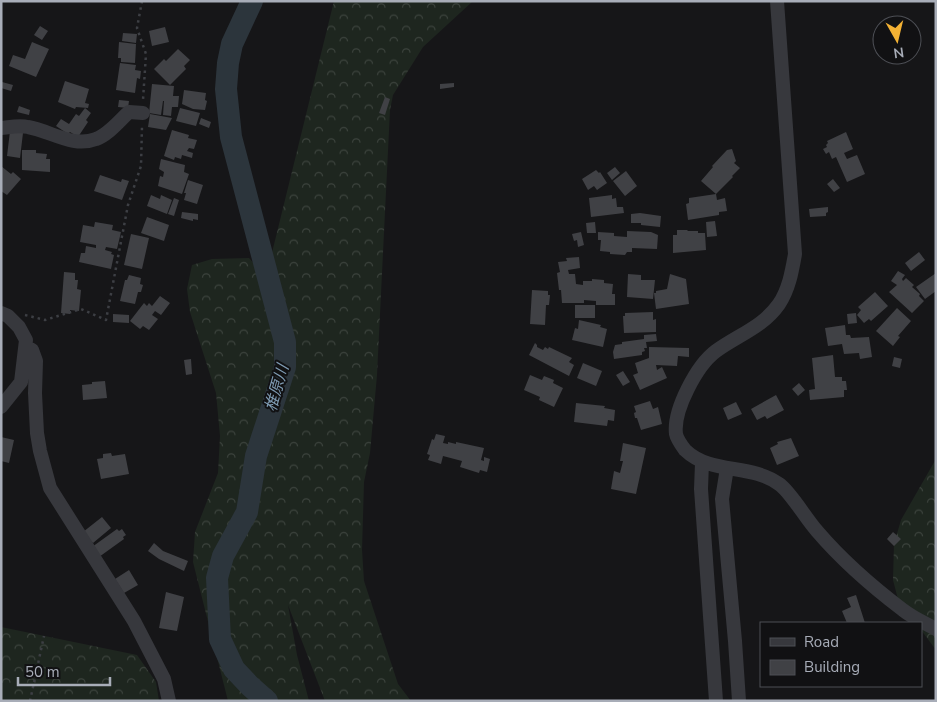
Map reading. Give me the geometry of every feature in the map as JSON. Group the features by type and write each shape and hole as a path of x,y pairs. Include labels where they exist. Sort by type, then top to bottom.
{"street":[{"path":"776,1 795,254 790,282 780,303 765,320 715,352 698,372 684,396 676,420 676,436 684,449 702,463 759,473 780,484 816,530 840,555 904,611 936,629"},
{"path":"1,128 30,127 75,142 84,142 97,139 105,134 129,112 143,113"},
{"path":"1,407 21,382 26,348 26,340 19,327 5,314"},
{"path":"26,348 32,350 36,361 37,433 50,488 134,621 164,679 169,701"},
{"path":"702,463 701,488 716,701"},
{"path":"727,468 722,499 739,701"}],"path":[{"path":"5,314 15,312 45,320 81,309 106,320 128,205 141,166 146,54 137,28 142,1"},
{"path":"30,701 44,636"}],"green space":[{"path":"334,1 473,1 423,47 393,95 390,110 377,375 370,453 364,482 362,550 364,581 398,684 411,701 325,701 288,605 297,655 309,701 228,701 193,562 195,532 218,473 220,436 216,393 190,312 187,289 192,265 212,259 249,258 266,277"},
{"path":"936,459 936,650 922,631 922,622 899,603 893,580 894,544 901,520"},
{"path":"1,627 137,655 156,682 159,701 1,701"}],"building":[{"path":"40,26 48,31 42,40 34,35"},
{"path":"165,27 169,42 152,46 149,31"},
{"path":"123,33 137,34 136,43 122,41"},
{"path":"32,42 49,49 36,77 9,66 13,55 25,59"},
{"path":"119,42 136,44 135,63 121,62 121,58 118,58"},
{"path":"178,49 190,60 184,66 186,69 170,85 154,69 164,59 166,61"},
{"path":"120,63 136,65 135,70 141,71 140,79 137,78 135,93 116,90"},
{"path":"65,81 89,89 85,103 89,104 88,108 76,107 75,109 58,102"},
{"path":"2,82 13,85 11,91 1,88"},
{"path":"454,83 454,87 440,89 440,84"},
{"path":"152,84 174,86 173,96 179,96 178,107 172,107 171,116 163,115 164,101 161,115 149,113"},
{"path":"184,90 206,93 205,110 193,109 182,104"},
{"path":"385,97 390,99 385,115 379,113"},
{"path":"119,100 129,101 128,108 118,107"},
{"path":"19,106 30,110 29,115 17,112"},
{"path":"85,108 91,113 86,120 88,122 78,137 70,132 68,134 56,126 61,119 69,124 76,114 79,116"},
{"path":"180,108 200,113 196,126 176,121"},
{"path":"150,114 172,118 166,130 148,127"},
{"path":"201,118 211,122 209,128 199,124"},
{"path":"172,130 189,135 188,138 197,140 194,149 189,148 187,151 193,153 192,158 182,155 181,159 175,157 174,160 164,156"},
{"path":"10,131 23,133 20,158 7,156"},
{"path":"846,132 853,149 844,153 847,159 857,155 865,174 847,182 836,157 832,159 829,152 826,154 823,149 827,147 827,141"},
{"path":"732,149 736,161 734,163 740,168 716,194 701,181 727,150"},
{"path":"22,150 36,150 36,153 47,154 46,159 50,159 50,172 22,170"},
{"path":"161,159 185,165 184,172 189,174 182,194 158,186 160,176 163,177 164,172 159,169"},
{"path":"1,166 11,174 13,172 21,179 7,195 1,191"},
{"path":"615,167 620,173 612,180 607,173"},
{"path":"596,170 600,172 607,183 597,190 594,186 588,190 582,179"},
{"path":"626,171 637,186 625,196 613,181"},
{"path":"100,175 121,182 122,179 129,181 122,200 94,191"},
{"path":"833,179 840,188 834,192 827,184"},
{"path":"188,180 203,185 197,204 184,200"},
{"path":"716,194 717,200 725,198 727,211 719,212 719,215 688,220 686,204 689,203 689,198"},
{"path":"151,195 160,199 161,195 172,200 167,214 147,206"},
{"path":"612,195 612,199 616,198 617,207 623,207 624,213 591,217 589,198"},
{"path":"174,198 179,200 174,216 168,214"},
{"path":"828,207 826,216 810,217 809,209"},
{"path":"182,212 198,214 198,220 193,219 193,221 181,218"},
{"path":"640,213 661,216 660,227 631,223 631,214"},
{"path":"147,217 169,225 164,241 141,233"},
{"path":"715,221 717,236 707,237 706,222"},
{"path":"95,222 113,225 112,230 121,232 117,249 106,247 105,250 112,252 111,254 114,255 111,269 79,262 81,253 85,253 86,246 96,248 96,245 80,242 83,225 94,227"},
{"path":"595,222 596,233 587,233 586,223"},
{"path":"677,230 705,233 706,250 673,253 673,235 677,235"},
{"path":"627,231 651,232 658,235 657,249 632,248 632,252 627,252 625,255 600,251 601,240 598,240 598,232 614,233 614,236 627,237"},
{"path":"581,232 584,245 578,247 577,240 574,241 572,234"},
{"path":"131,234 149,238 142,269 124,265"},
{"path":"919,252 925,260 911,271 905,263"},
{"path":"579,257 580,268 568,270 569,274 575,274 576,284 583,285 583,281 592,281 592,279 604,280 604,283 613,284 612,294 615,294 615,305 596,305 596,301 584,300 584,303 562,303 557,273 560,272 558,262 567,261 566,258"},
{"path":"898,271 905,275 902,279 903,281 906,278 914,285 912,287 920,294 919,296 924,301 912,313 889,292 897,285 891,281"},
{"path":"64,272 75,273 75,280 78,280 77,289 81,290 79,311 70,310 70,314 61,313"},
{"path":"936,273 936,291 925,299 916,287"},
{"path":"628,274 641,275 641,280 655,280 653,299 627,297"},
{"path":"670,274 686,279 689,304 656,309 654,293 667,289"},
{"path":"129,275 141,278 140,284 143,285 141,292 138,292 135,304 120,301 125,280 127,280"},
{"path":"532,290 548,291 548,295 550,295 549,305 546,305 545,325 530,324"},
{"path":"875,292 888,306 871,321 869,319 864,323 857,315 861,310 858,307"},
{"path":"160,296 170,303 161,315 155,311 152,315 158,319 149,330 143,326 140,329 130,321 144,303 147,306 149,303 152,306"},
{"path":"575,305 595,305 595,318 575,318"},
{"path":"897,308 911,321 898,336 900,337 893,346 876,331"},
{"path":"653,312 653,320 656,319 656,332 624,333 623,316 625,316 625,313"},
{"path":"856,313 857,323 848,324 847,314"},
{"path":"113,314 129,315 129,323 113,322"},
{"path":"579,320 601,325 600,327 607,329 603,347 572,340 575,328 578,329"},
{"path":"845,325 846,335 850,335 851,338 869,337 872,357 860,359 859,353 844,354 842,344 828,346 825,328"},
{"path":"656,334 657,341 646,342 647,348 644,348 645,351 642,352 642,355 614,359 615,345 622,344 622,342 644,339 644,335"},
{"path":"535,343 537,347 543,350 545,347 548,349 549,347 572,358 569,362 574,365 569,376 529,355"},
{"path":"649,347 689,348 689,357 678,356 677,366 656,365 657,370 662,367 667,378 640,390 633,375 638,373 635,363 649,358"},
{"path":"833,355 835,377 842,377 842,381 846,381 847,390 844,390 844,397 810,400 809,390 815,389 812,358"},
{"path":"894,357 902,359 900,368 892,366"},
{"path":"191,359 192,374 186,375 184,360"},
{"path":"583,363 602,371 596,386 577,378"},
{"path":"623,371 630,382 623,386 616,375"},
{"path":"530,375 542,380 544,376 554,380 553,383 563,388 554,407 539,400 540,397 524,390"},
{"path":"105,381 107,398 83,400 82,385"},
{"path":"799,383 805,390 798,396 792,389"},
{"path":"776,395 784,410 767,419 765,416 757,420 751,409"},
{"path":"650,401 653,409 658,407 662,424 641,430 637,418 635,418 634,406"},
{"path":"736,402 742,414 728,420 723,408"},
{"path":"576,403 605,406 604,408 615,410 614,421 608,420 607,426 574,422"},
{"path":"436,434 445,436 443,443 456,444 456,442 484,448 481,460 484,461 484,457 490,459 487,472 480,470 479,473 460,467 462,461 443,456 441,464 428,460 430,455 427,454 432,439 434,440"},
{"path":"1,437 14,440 9,463 1,461"},
{"path":"791,438 799,456 777,465 770,448 778,444 777,442"},
{"path":"623,443 646,448 636,494 611,489 614,471 620,473 623,461 620,461"},
{"path":"111,453 112,456 125,454 129,474 101,479 97,459 103,458 103,454"},
{"path":"102,517 111,528 93,543 83,532"},
{"path":"117,529 119,531 122,529 126,535 123,537 124,539 99,557 92,547"},
{"path":"893,532 901,539 894,546 887,539"},
{"path":"154,543 163,551 188,561 184,571 159,559 148,551"},
{"path":"129,570 138,585 124,593 115,579"},
{"path":"166,592 184,597 177,631 159,628"},
{"path":"856,595 865,622 847,622 842,611 851,607 847,598"}],"waterway":[{"name":"椎原川","path":"252,1 232,44 226,89 231,137 285,342 285,367 256,456 247,512 223,556 217,578 220,639 234,669 267,701"}]}
